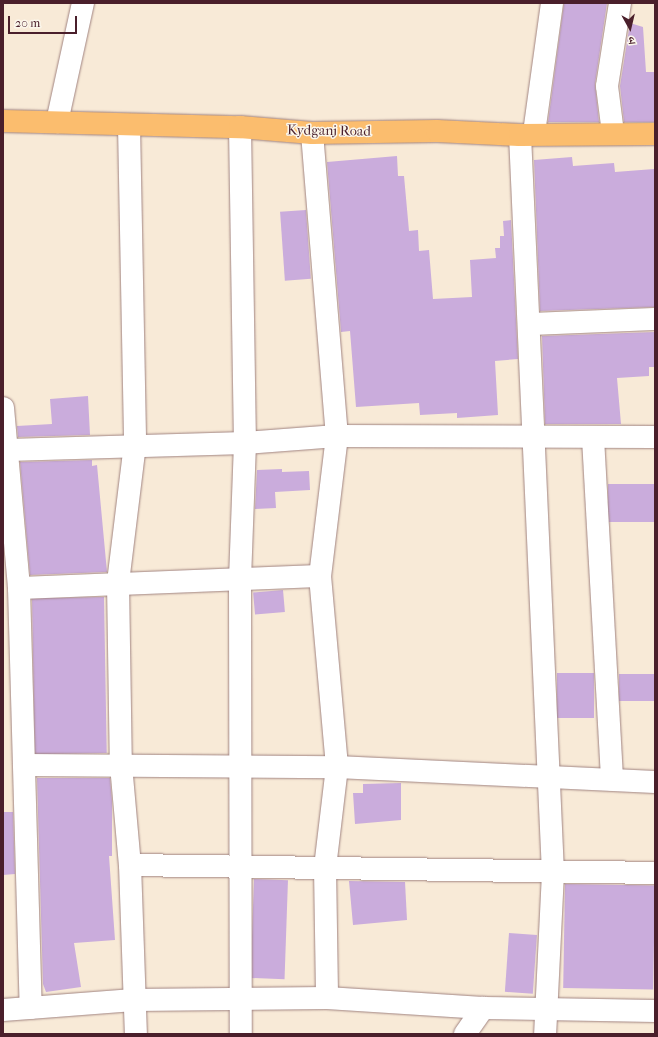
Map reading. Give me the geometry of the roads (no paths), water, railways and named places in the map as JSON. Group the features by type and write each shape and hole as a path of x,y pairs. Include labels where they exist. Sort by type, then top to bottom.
{"main road":[{"name":"Kydganj Road","path":"3,121 240,127 312,133 437,131 527,134 655,134"}],"street":[{"path":"57,122 83,3"},
{"path":"545,1034 553,873 547,778 530,324 521,229 527,134 552,3"},
{"path":"613,133 607,86 620,3"},
{"path":"129,125 135,444 118,583 121,765 130,865 136,1034"},
{"path":"240,127 245,443 240,579 241,1034"},
{"path":"312,133 338,436 320,576 337,767 325,867 327,998"},
{"path":"530,324 655,319"},
{"path":"3,408 8,450 19,588 26,765 31,1008"},
{"path":"8,450 135,444 245,443 338,436 535,439 655,437"},
{"path":"593,438 612,779"},
{"path":"19,588 320,576"},
{"path":"26,765 337,767 655,782"},
{"path":"130,865 325,867 553,873 655,873"},
{"path":"3,1010 134,1000 327,998 483,1008 655,1011"},
{"path":"464,1034 483,1008"}]}
